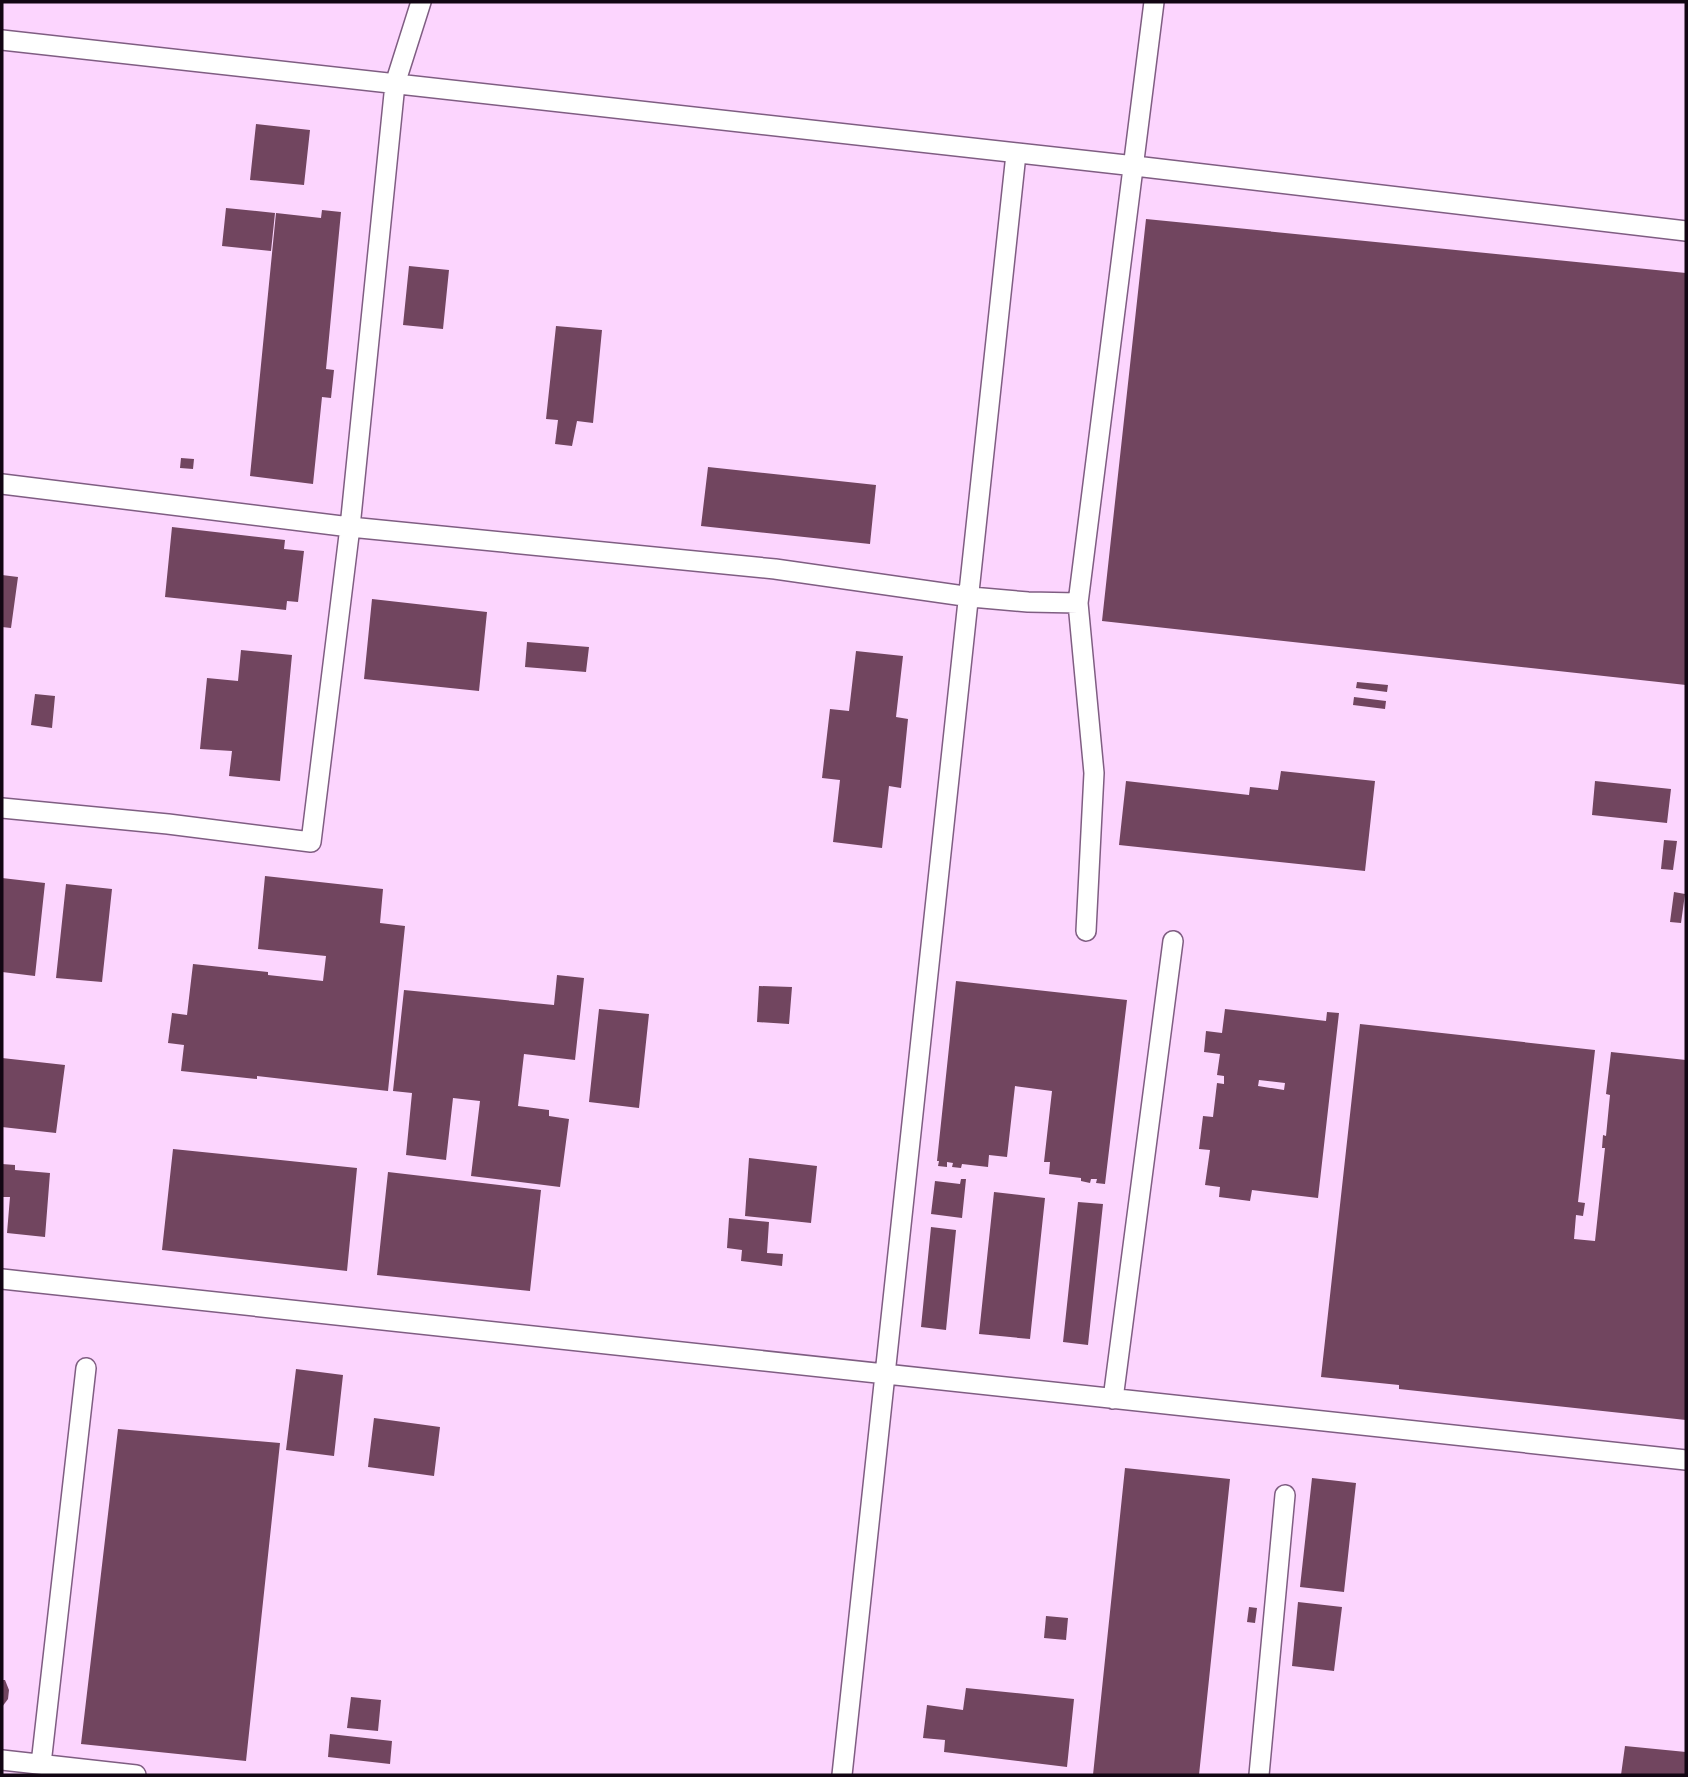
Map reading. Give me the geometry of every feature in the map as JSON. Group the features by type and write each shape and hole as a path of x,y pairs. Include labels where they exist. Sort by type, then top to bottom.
{"lane":[{"path":"2,808 168,824 311,842 350,527 395,84 421,2"},
{"path":"1086,931 1094,773 1077,603 1154,2"},
{"path":"2,40 1135,166 1686,231"},
{"path":"842,1775 1017,154"},
{"path":"2,484 350,527 775,569 971,597 1077,603"},
{"path":"1112,1399 1173,942"},
{"path":"2,1279 1686,1460"},
{"path":"41,1764 86,1368"},
{"path":"1259,1775 1285,1495"},
{"path":"2,1760 136,1775"}],"building":[{"path":"256,124 310,130 304,185 250,180"},
{"path":"226,208 275,213 271,251 222,246"},
{"path":"322,210 341,212 326,369 334,370 331,398 322,397 313,484 250,476 276,213 321,218"},
{"path":"1146,219 1686,273 1686,685 1102,621"},
{"path":"409,266 449,270 443,329 403,325"},
{"path":"556,326 602,330 593,423 577,421 572,446 555,444 558,420 546,419"},
{"path":"181,458 194,459 193,469 180,468"},
{"path":"708,467 876,485 870,544 701,526"},
{"path":"172,527 285,540 284,549 304,551 298,602 287,601 286,610 165,597"},
{"path":"2,575 18,577 11,628 2,627"},
{"path":"372,599 487,612 479,691 364,679"},
{"path":"527,642 589,647 586,672 525,667"},
{"path":"241,650 292,655 280,781 229,776 232,751 200,749 207,678 238,681"},
{"path":"856,651 903,656 896,717 908,719 901,788 889,786 882,848 833,842 840,780 822,778 830,709 849,711"},
{"path":"1357,682 1388,685 1387,692 1356,688"},
{"path":"35,694 55,696 52,728 31,725"},
{"path":"1354,697 1386,701 1385,709 1353,705"},
{"path":"1281,771 1375,781 1365,871 1119,845 1126,781 1249,795 1250,787 1278,790"},
{"path":"1595,781 1671,789 1667,823 1592,815"},
{"path":"1664,840 1677,841 1673,870 1661,869"},
{"path":"265,876 383,889 380,923 405,926 388,1091 257,1076 257,1079 181,1071 184,1045 168,1043 172,1013 187,1015 193,964 323,981 326,956 258,949"},
{"path":"2,878 45,883 35,976 2,972"},
{"path":"66,884 112,889 102,982 56,978"},
{"path":"1674,892 1685,894 1681,923 1670,922"},
{"path":"557,975 584,978 575,1060 524,1054 518,1106 549,1110 549,1116 569,1119 560,1187 471,1176 480,1101 453,1098 446,1160 406,1155 412,1093 393,1091 404,990 554,1005"},
{"path":"956,981 1127,1000 1105,1184 1096,1183 1097,1179 1091,1179 1090,1183 1081,1181 1081,1178 1049,1174 1050,1162 1044,1162 1052,1091 1015,1086 1007,1157 989,1155 988,1167 962,1164 961,1168 952,1167 953,1163 947,1162 947,1167 938,1166"},
{"path":"759,986 792,987 789,1024 757,1022"},
{"path":"599,1009 649,1014 639,1108 589,1102"},
{"path":"1225,1009 1326,1021 1327,1012 1339,1013 1318,1198 1252,1190 1250,1201 1219,1197 1220,1187 1205,1185 1210,1150 1199,1149 1203,1116 1213,1117 1217,1083 1224,1084 1224,1076 1217,1075 1220,1054 1204,1052 1206,1031 1222,1033","holes":["1259,1080 1285,1083 1284,1090 1258,1086"]},
{"path":"1360,1024 1595,1050 1578,1202 1585,1203 1583,1216 1576,1215 1574,1239 1595,1241 1605,1148 1602,1148 1603,1135 1606,1136 1610,1095 1606,1094 1611,1052 1686,1060 1686,1420 1399,1389 1399,1385 1321,1377"},
{"path":"2,1058 65,1065 56,1133 2,1127"},
{"path":"173,1149 357,1168 347,1271 162,1250"},
{"path":"749,1158 817,1166 811,1223 745,1216"},
{"path":"2,1164 15,1165 15,1170 50,1173 45,1237 7,1233 10,1197 2,1197"},
{"path":"388,1172 541,1190 530,1291 377,1275"},
{"path":"961,1179 966,1179 962,1218 931,1214 935,1181 960,1184"},
{"path":"994,1192 1045,1198 1030,1339 979,1334"},
{"path":"1078,1202 1103,1204 1088,1345 1063,1342"},
{"path":"729,1218 769,1222 767,1253 783,1254 782,1266 741,1261 742,1250 727,1248"},
{"path":"931,1227 956,1230 946,1330 921,1327"},
{"path":"296,1369 343,1375 334,1456 286,1450"},
{"path":"374,1418 440,1427 434,1476 368,1467"},
{"path":"118,1429 280,1443 246,1761 81,1744"},
{"path":"1125,1468 1230,1479 1199,1775 1093,1775"},
{"path":"1312,1478 1356,1483 1344,1592 1300,1587"},
{"path":"1298,1602 1342,1607 1334,1671 1292,1666"},
{"path":"1249,1607 1257,1608 1255,1623 1247,1622"},
{"path":"1046,1616 1068,1618 1066,1640 1044,1638"},
{"path":"2,1680 5,1680 9,1690 8,1699 2,1707"},
{"path":"966,1688 1074,1699 1067,1767 944,1752 945,1740 923,1738 927,1705 963,1710"},
{"path":"351,1697 381,1700 378,1731 347,1728"},
{"path":"330,1734 392,1741 390,1764 328,1757"},
{"path":"1625,1746 1686,1752 1686,1775 1621,1775"}]}
